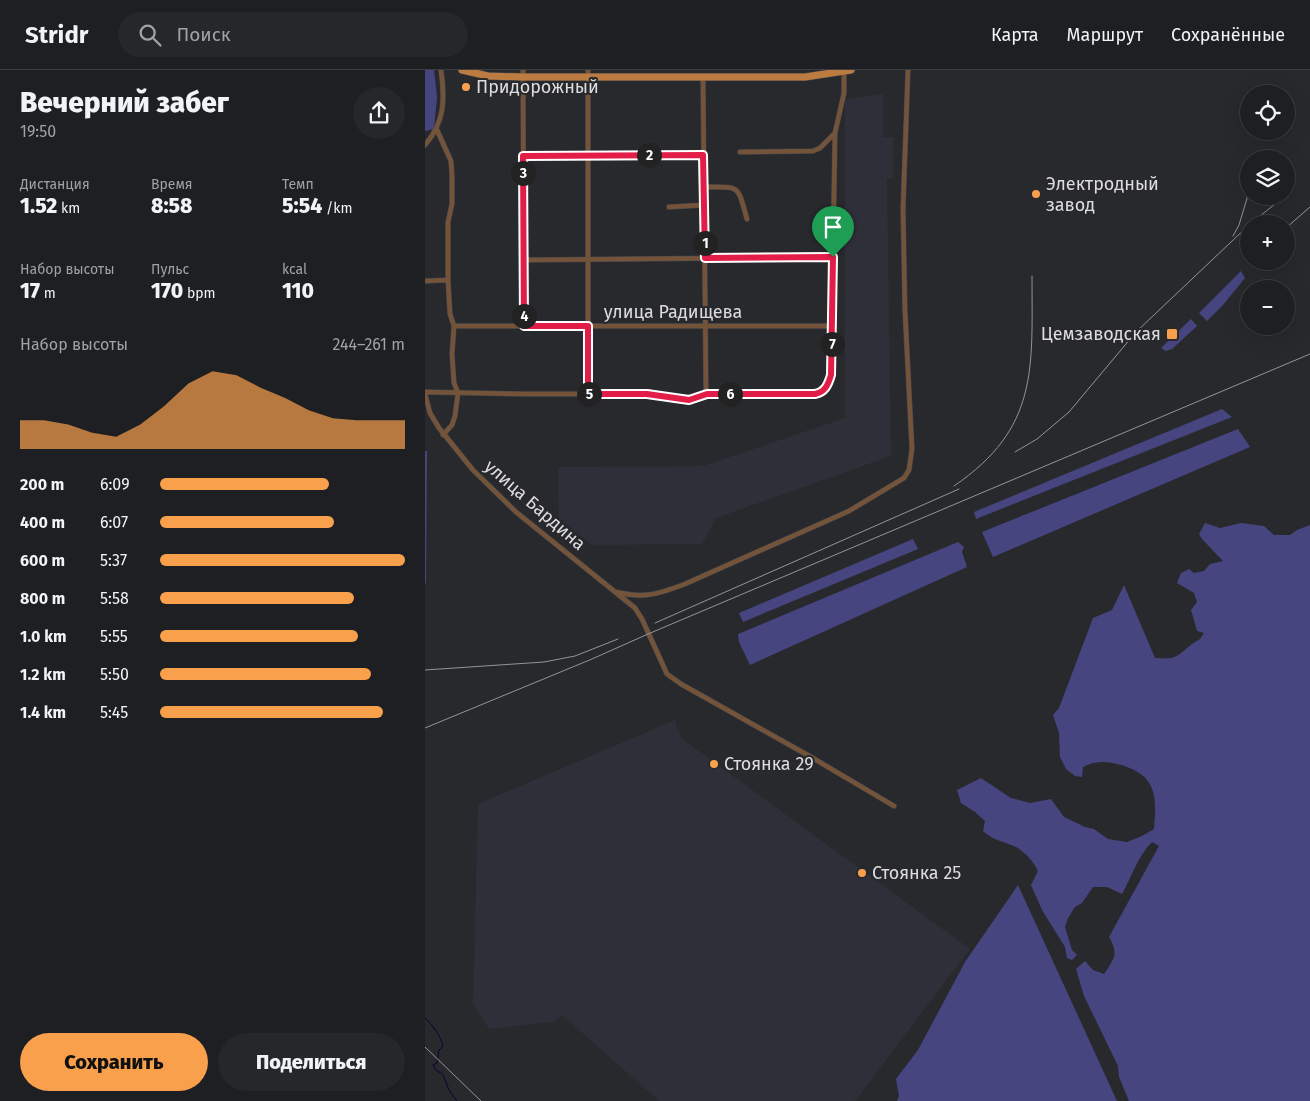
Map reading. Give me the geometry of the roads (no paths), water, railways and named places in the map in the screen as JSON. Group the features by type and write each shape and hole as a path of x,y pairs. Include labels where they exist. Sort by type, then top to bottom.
{"main road":[{"path":"462,70 488,76 686,73 703,77 718,73 805,77 816,73 848,71"}],"street":[{"path":"425,145 437,130 442,117 441,70"},
{"path":"616,592 631,596 648,596 685,584 849,511 904,478 909,470 912,449 905,311 903,209 908,70"},
{"path":"425,393 647,394 689,400 707,394 821,393 826,388 831,375 835,133 848,71"},
{"path":"523,74 524,326"},
{"path":"588,74 588,394"},
{"path":"703,77 707,394"},
{"path":"437,130 451,161 452,204 447,222 448,280 450,314 454,326 452,354 457,393 455,416 452,425 443,434"},
{"path":"740,152 813,151 820,148 835,133"},
{"path":"425,135 432,137"},
{"path":"523,156 703,155"},
{"path":"704,187 732,187 737,189 747,219"},
{"path":"669,207 704,205"},
{"path":"524,260 833,257"},
{"path":"425,281 448,280"},
{"name":"улица Радищева","path":"454,326 832,326"},
{"name":"улица Бардина","path":"425,393 428,412 443,434 473,470 516,512 635,608 667,674 681,684 894,806"},
{"path":"425,417 428,412"}],"waterway":[{"path":"425,1018 436,1031 443,1046 439,1050 437,1063 433,1065 443,1075 449,1090 457,1101"}],"railway":[{"path":"1233,236 1239,225 1245,205"},
{"path":"1261,215 1274,205"},
{"path":"1295,220 1310,207"},
{"path":"1015,452 1037,439 1069,412 1136,332 1240,234"},
{"path":"954,486 982,464 1002,442 1016,419 1025,394 1030,368 1032,276"},
{"path":"425,728 1310,354"},
{"path":"655,623 959,489"},
{"path":"425,670 544,662 575,656 618,639"},
{"path":"425,1047 481,1101"}],"place":[{"name":"Придорожный","path":"466,87"},
{"name":"Электродный завод","path":"1036,194"},
{"name":"Цемзаводская","path":"1172,334"},
{"name":"Стоянка 29","path":"714,764"},
{"name":"Стоянка 25","path":"862,873"}]}
